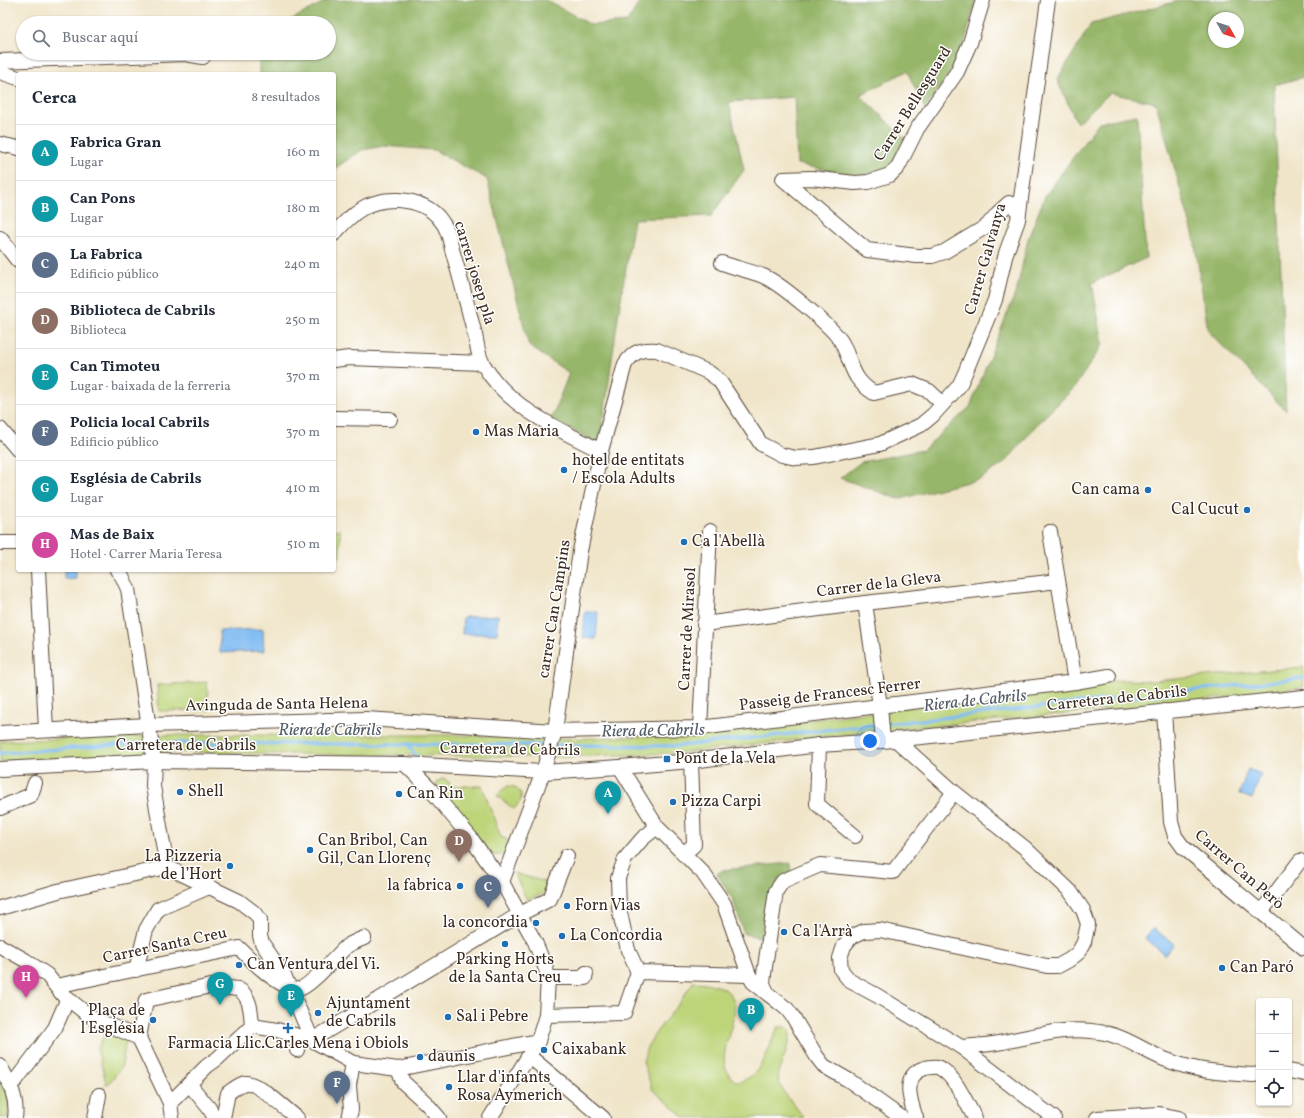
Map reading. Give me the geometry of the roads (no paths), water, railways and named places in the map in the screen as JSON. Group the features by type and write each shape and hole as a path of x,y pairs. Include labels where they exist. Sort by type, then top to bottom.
{"street":[{"name":"Carrer Bellesguard","path":"983,0 970,43 957,72 917,129 898,167 890,175 868,182 855,183 811,178 783,179 867,250 917,256 932,256 944,252 987,226 1009,203 1018,211"},
{"name":"Carrer Galvanya","path":"601,451 625,364 632,354 648,349 657,350 708,372 719,380 761,444 782,455 796,458 814,457 880,444 921,425 933,415 942,403 959,386 966,373 996,300 1006,253 1018,220 1018,211 1048,0"},
{"path":"0,61 26,60"},
{"path":"0,72 16,77"},
{"path":"0,144 16,148"},
{"name":"carrer josep pla","path":"336,232 346,220 357,211 370,204 384,200 417,203 433,211 443,223 449,237 482,363 496,384 536,417 601,451"},
{"path":"0,238 16,258"},
{"path":"722,263 764,276 793,295 841,342 854,374 864,387 874,393 912,384 929,391 942,403"},
{"path":"336,360 349,358 482,363"},
{"path":"336,418 390,419"},
{"path":"2,433 16,448"},
{"name":"carrer Can Campins","path":"501,876 545,767 554,735 580,551 601,451"},
{"name":"Carrer de Mirasol","path":"700,728 704,624 710,531"},
{"path":"1050,532 1075,682"},
{"path":"0,543 16,543"},
{"path":"38,572 46,730"},
{"path":"121,572 128,589 154,758 154,786 158,820 167,867"},
{"name":"Carrer de la Gleva","path":"704,624 865,603 1058,581"},
{"path":"865,603 881,709 887,737 1025,848 1070,891 1084,910 1088,924 1084,942 1078,953 1058,966 1047,966 880,930 864,931 851,937 844,946 840,958 841,970 850,981 890,1003 960,1047 1054,1118"},
{"name":"Passeig de Francesc Ferrer","path":"554,735 700,728 881,709 1109,676"},
{"name":"Carretera de Cabrils","path":"0,769 154,758 545,767 620,767 691,761 887,737 1164,712 1304,697"},
{"name":"Carrer Can Però","path":"1164,712 1171,822 1175,836 1183,847 1304,948"},
{"name":"Avinguda de Santa Helena","path":"0,733 46,730 149,729 366,719 554,735"},
{"path":"819,745 817,804 855,836"},
{"path":"683,854 694,844 691,761"},
{"path":"405,764 431,790 501,876 535,942 546,969 548,978 546,1015 538,1041 490,1118"},
{"path":"620,767 657,827 703,873 724,904 749,975 754,982 787,1009 824,1066 850,1081 902,1118"},
{"path":"0,808 31,795 35,783"},
{"path":"768,994 763,984 764,974 776,891 783,881 820,866 893,872 954,792"},
{"path":"546,1015 624,1013 638,972 628,950 619,908 618,878 625,859 642,839 657,827"},
{"path":"303,1042 520,914 550,900 567,856"},
{"path":"1261,912 1300,861"},
{"path":"0,908 58,891 167,867 239,901 256,914 260,920 260,936 262,943 290,988 303,1042"},
{"path":"136,970 146,930 158,909 209,887"},
{"path":"290,988 300,989 320,974 349,945 364,938"},
{"path":"0,946 25,960 47,975 62,994 92,1018 139,1038"},
{"name":"Carrer Santa Creu","path":"56,986 239,948 260,969 290,988"},
{"path":"638,972 749,975"},
{"path":"548,978 585,978 586,973"},
{"path":"170,1103 190,1085 207,1066 217,1060 252,1026 251,1007 245,996 238,989 211,986 146,1000 139,1038 170,1103 172,1118"},
{"path":"10,1084 16,1080 55,1028 68,998"},
{"path":"252,1026 277,1030 353,1063 398,1069 538,1041"},
{"path":"960,1047 1002,1043 1048,1033 1086,1030 1114,1035 1180,1065 1213,1072 1256,1074"},
{"path":"529,1056 603,1118"},
{"path":"349,1118 351,1110 349,1085 353,1063"},
{"path":"0,1066 10,1084 16,1111 15,1118"},
{"path":"916,1118 909,1098 909,1085 914,1075 922,1069 933,1066 941,1068 950,1076 975,1118"},
{"path":"398,1069 403,1082 426,1103 439,1118"},
{"path":"1292,1072 1304,1074"},
{"path":"223,1118 228,1093 236,1087 246,1083 256,1086 296,1118"},
{"path":"190,1085 209,1108 215,1118"},
{"path":"95,1118 99,1095"},
{"path":"1097,1118 1159,1114 1179,1118"}],"water":[{"path":"64,572 76,572 76,578 64,579"},
{"path":"585,612 598,612 596,639 583,638"},
{"path":"498,615 497,634 462,634 463,617"},
{"path":"263,629 264,651 220,653 219,631"},
{"path":"1248,769 1261,774 1252,799 1239,794"},
{"path":"1153,928 1174,944 1165,955 1145,938"}],"waterway":[{"name":"Riera de Cabrils","path":"886,724 1304,678"},
{"name":"Riera de Cabrils","path":"555,745 680,746 879,724"},
{"name":"Riera de Cabrils","path":"0,753 149,743"},
{"name":"Riera de Cabrils","path":"155,743 547,745"},
{"path":"408,745 417,757"}],"place":[{"name":"Mas Maria","path":"476,432"},
{"name":"hotel de entitats / Escola Adults","path":"564,470"},
{"name":"Can cama","path":"1148,490"},
{"name":"Cal Cucut","path":"1247,510"},
{"name":"Ca l'Abellà","path":"684,542"},
{"name":"Pont de la Vela","path":"667,759"},
{"name":"Shell","path":"180,792"},
{"name":"Can Rin","path":"399,794"},
{"name":"Pizza Carpi","path":"673,802"},
{"name":"Fabrica Gran","path":"608,814"},
{"name":"Can Bribol, Can Gil, Can Llorenç","path":"310,850"},
{"name":"Biblioteca de Cabrils","path":"459,862"},
{"name":"La Pizzeria de l’Hort","path":"230,866"},
{"name":"la fabrica","path":"460,886"},
{"name":"Forn Vias","path":"567,906"},
{"name":"La Fabrica","path":"488,908"},
{"name":"la concordia","path":"536,923"},
{"name":"Ca l'Arrà","path":"784,932"},
{"name":"La Concordia","path":"562,936"},
{"name":"Parking Horts de la Santa Creu","path":"505,944"},
{"name":"Can Ventura del Vi.","path":"239,965"},
{"name":"Can Paró","path":"1222,968"},
{"name":"Mas de Baix","path":"26,998"},
{"name":"Església de Cabrils","path":"220,1005"},
{"name":"Ajuntament de Cabrils","path":"318,1013"},
{"name":"Can Timoteu","path":"291,1017"},
{"name":"Sal i Pebre","path":"448,1017"},
{"name":"Plaça de l'Església","path":"153,1020"},
{"name":"Farmacia Llic.Carles Mena i Obiols","path":"288,1028"},
{"name":"Can Pons","path":"751,1031"},
{"name":"Caixabank","path":"544,1050"},
{"name":"daunis","path":"420,1057"},
{"name":"Llar d'infants Rosa Aymerich","path":"449,1087"},
{"name":"Policia local Cabrils","path":"337,1104"}]}
